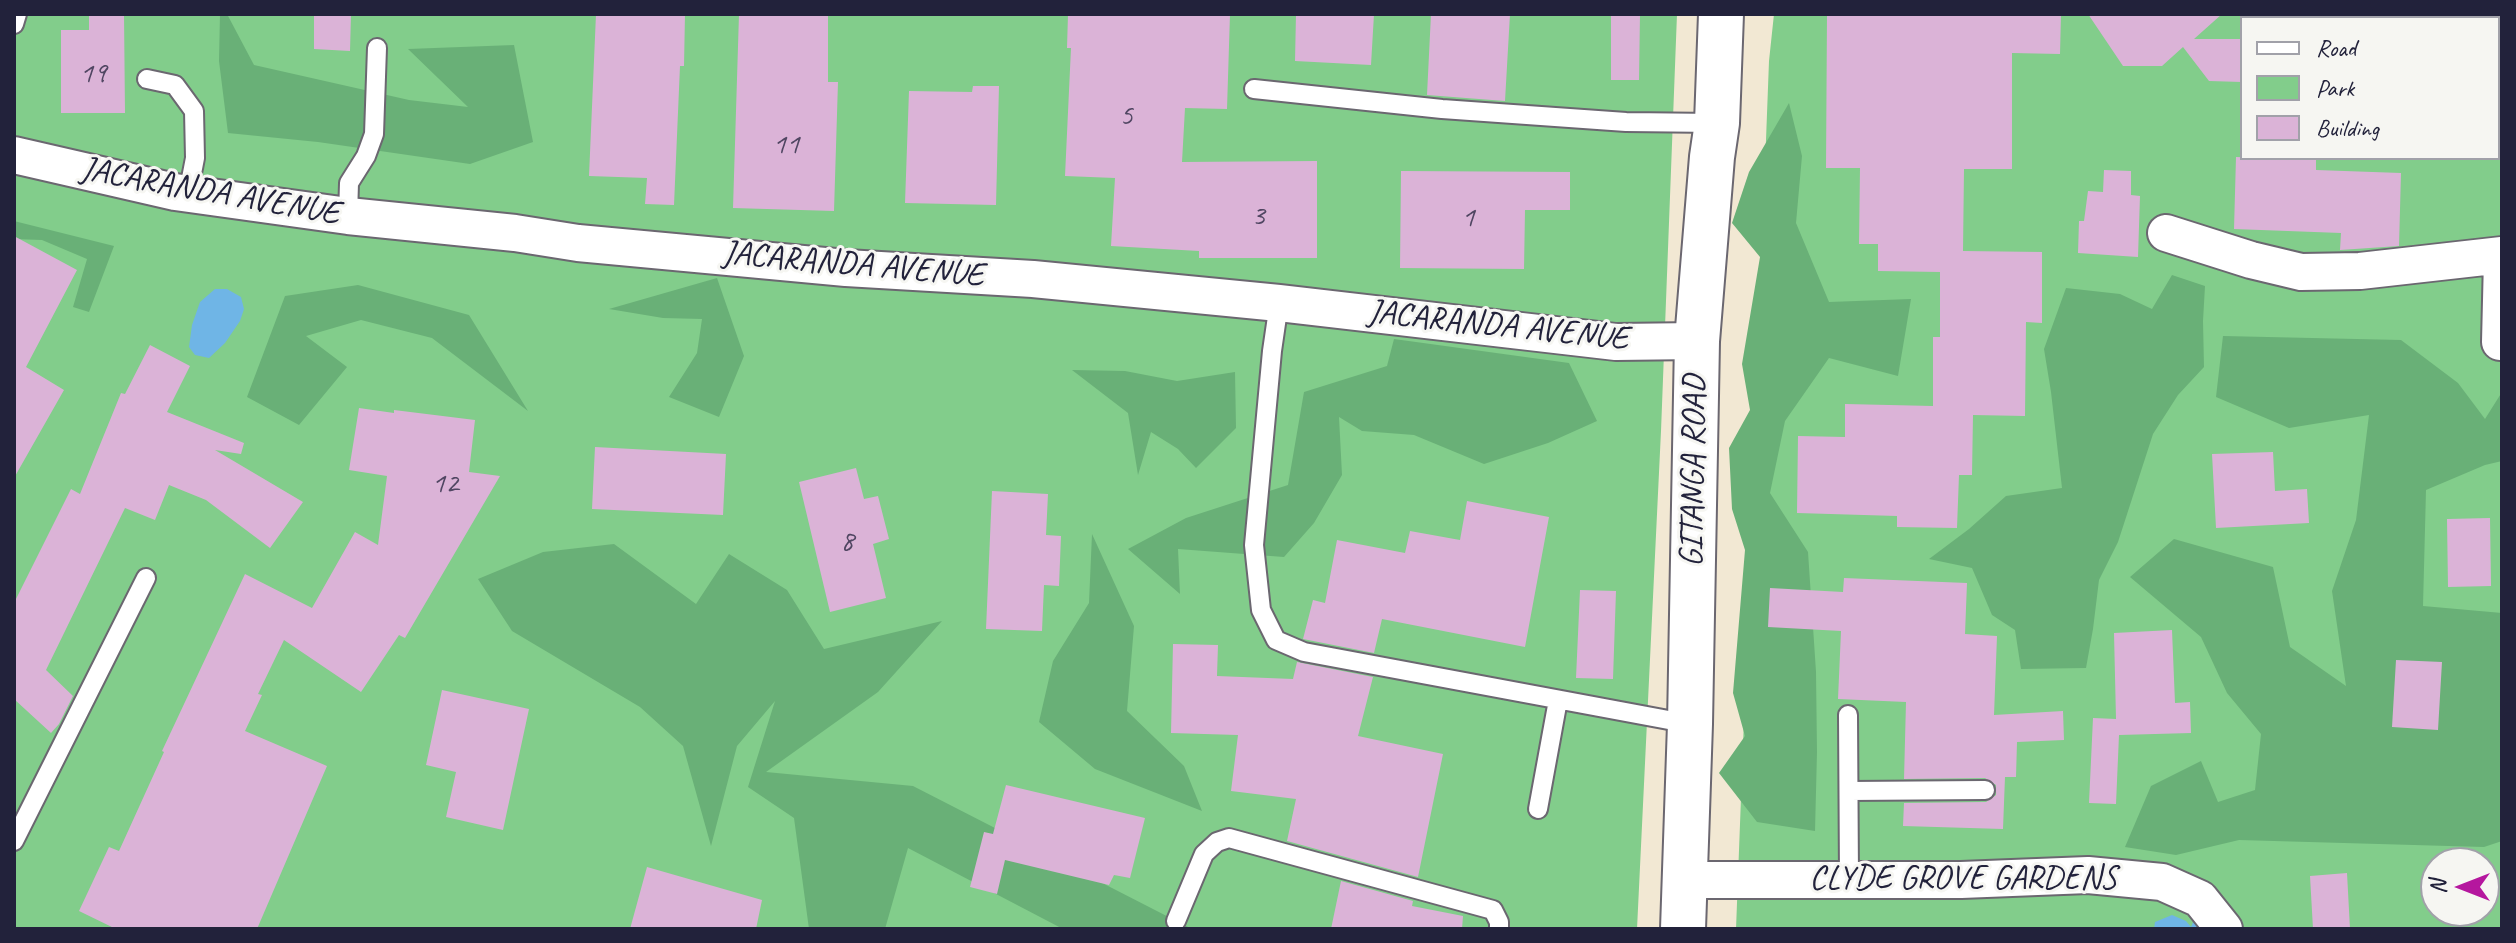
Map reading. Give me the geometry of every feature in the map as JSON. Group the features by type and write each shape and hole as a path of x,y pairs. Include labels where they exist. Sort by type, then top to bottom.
{"main road":[{"name":"GITANGA ROAD","path":"1683,929 1697,341 1717,123 1721,14"}],"street":[{"name":"JACARANDA AVENUE","path":"14,155 188,194 578,243 846,268 1033,279 1279,303 1616,342 1697,341"},
{"path":"2166,233 2301,272 2360,271 2502,257 2500,342"},
{"name":"CLYDE GROVE GARDENS","path":"1684,880 1961,880 2088,875 2162,882 2200,899 2224,929"}],"lane":[{"path":"14,24 17,14"},
{"path":"348,216 349,183 366,156 374,134 377,48"},
{"path":"147,79 175,85 194,111 195,158 188,194"},
{"path":"1254,89 1442,109 1626,122 1717,123"},
{"path":"1279,303 1254,545 1261,610 1276,640 1304,652 1690,724"},
{"path":"14,841 146,578"},
{"path":"1538,809 1558,700"},
{"path":"1848,715 1849,878"},
{"path":"1849,791 1985,790"},
{"path":"1176,921 1204,854 1217,842 1229,838 1493,910 1499,929"}],"green space":[{"path":"14,14 1677,14 1637,929 14,929"},
{"path":"220,14 227,14 254,65 409,100 468,107 408,49 514,45 533,142 470,164 318,142 228,133 219,61"},
{"path":"1774,14 2484,14 2240,16 2240,160 2500,160 2502,68 2502,929 1736,929 1769,61"},
{"path":"1789,103 1802,156 1796,223 1829,302 1911,299 1898,376 1829,358 1785,421 1770,493 1808,552 1816,672 1815,831 1757,822 1719,773 1745,736 1733,693 1745,550 1732,509 1729,448 1750,410 1742,364 1760,257 1732,223 1749,172"},
{"path":"14,221 114,246 89,312 73,307 87,259 42,240 14,239"},
{"path":"2172,275 2205,286 2204,367 2178,395 2153,434 2118,542 2099,580 2086,668 2021,669 2015,630 1992,615 1972,568 1929,559 2006,496 2062,488 2044,349 2066,288 2120,294 2152,309"},
{"path":"717,278 744,356 719,417 669,397 697,353 702,319 663,318 609,309"},
{"path":"358,285 469,315 528,411 432,338 361,320 306,336 347,367 299,425 247,397 285,296"},
{"path":"2223,336 2401,340 2458,383 2485,419 2502,392 2502,461 2426,490 2423,606 2502,613 2502,841 2484,847 2239,840 2176,855 2125,847 2151,786 2201,761 2218,802 2255,790 2261,734 2227,693 2201,637 2130,577 2174,539 2273,567 2290,647 2346,686 2332,591 2356,520 2369,415 2289,428 2216,397"},
{"path":"1394,339 1569,363 1597,421 1548,443 1484,464 1414,435 1362,431 1339,417 1342,475 1314,523 1284,557 1178,549 1180,594 1128,549 1186,518 1288,485 1304,392 1387,366"},
{"path":"1072,370 1125,371 1177,381 1235,372 1236,428 1196,468 1178,449 1151,432 1138,475 1128,413"},
{"path":"1092,534 1134,626 1127,711 1184,766 1202,811 1095,769 1039,722 1053,661 1089,603"},
{"path":"614,544 696,604 729,554 787,590 824,649 942,621 878,692 766,772 913,786 1192,929 1063,929 908,848 885,929 809,929 794,818 748,787 775,701 737,746 711,846 683,746 640,707 512,631 478,579 543,552"}],"water":[{"path":"215,289 227,289 241,297 244,309 225,343 209,358 195,355 189,347 200,302"},
{"path":"2172,915 2186,921 2191,927 2194,920 2209,929 2154,929 2155,922"}],"building":[{"path":"89,14 124,14 125,113 61,113 61,30 89,30"},
{"path":"314,14 351,14 350,51 314,49"},
{"path":"596,14 685,14 674,205 645,204 647,178 589,176"},
{"path":"739,14 828,14 828,82 838,82 834,211 733,208"},
{"path":"1068,14 1230,14 1227,109 1185,108 1182,162 1317,161 1317,258 1199,258 1199,251 1111,246 1115,178 1065,176 1071,48 1067,48"},
{"path":"1296,14 1374,14 1371,65 1295,61"},
{"path":"1431,14 1510,14 1505,101 1427,95"},
{"path":"1611,14 1640,14 1639,80 1611,80"},
{"path":"1827,14 2061,14 2060,54 2012,53 2012,169 1964,169 1963,251 2042,252 2042,323 2026,322 2025,416 1973,415 1972,475 1959,475 1957,528 1897,527 1897,516 1797,513 1798,436 1845,437 1845,404 1933,406 1933,337 1940,337 1940,272 1878,271 1878,244 1859,244 1860,168 1826,168"},
{"path":"2088,14 2222,14 2194,39 2240,39 2240,82 2209,81 2183,47 2162,66 2123,66"},
{"path":"973,86 999,86 996,205 905,203 909,91 972,92"},
{"path":"2236,157 2240,160 2316,160 2316,170 2401,173 2399,246 2340,250 2341,233 2234,229"},
{"path":"2104,170 2131,171 2131,195 2140,196 2138,257 2078,253 2079,221 2084,221 2088,191 2103,192"},
{"path":"1401,171 1570,172 1570,210 1525,210 1524,269 1400,268"},
{"path":"14,236 77,270 26,367 64,390 14,478"},
{"path":"150,345 190,366 167,412 244,443 241,454 215,450 303,502 270,548 206,500 169,485 155,520 125,508 46,670 73,696 51,733 14,699 14,603 71,489 80,494 121,393 125,394"},
{"path":"359,408 475,420 469,472 500,476 405,638 399,635 361,692 284,640 258,694 262,695 245,731 327,766 257,929 116,929 79,911 109,847 119,851 245,574 312,608 355,532 378,545 387,476 349,470"},
{"path":"595,447 726,454 723,515 592,509"},
{"path":"2273,452 2275,491 2307,489 2309,523 2216,528 2212,454"},
{"path":"856,468 864,499 878,496 889,539 873,544 886,598 830,612 799,482"},
{"path":"992,491 1048,494 1046,535 1061,536 1059,586 1044,585 1042,631 986,629"},
{"path":"1467,501 1549,517 1525,647 1382,619 1374,653 1303,639 1313,600 1325,603 1337,540 1405,553 1410,531 1460,540"},
{"path":"2490,518 2491,586 2448,587 2447,519"},
{"path":"1844,578 1967,583 1965,634 1997,636 1994,715 2063,711 2064,740 2017,742 2016,777 2005,777 2003,829 1903,826 1904,803 1986,802 1996,795 1996,785 1985,778 1904,779 1906,702 1838,699 1841,631 1768,627 1770,588 1843,592"},
{"path":"1580,590 1616,591 1613,679 1576,678"},
{"path":"2172,630 2175,703 2190,702 2191,733 2119,735 2116,804 2089,803 2093,718 2116,719 2114,633"},
{"path":"1173,644 1218,645 1217,676 1293,679 1297,662 1373,677 1358,736 1443,754 1418,877 1287,841 1296,799 1231,791 1238,735 1171,733"},
{"path":"2396,660 2442,662 2438,730 2392,727"},
{"path":"442,690 529,709 503,830 446,817 456,772 426,765"},
{"path":"1006,785 1145,818 1130,878 1114,875 1109,885 1005,860 997,894 970,887 984,832 993,834"},
{"path":"647,867 762,900 756,929 630,929"},
{"path":"2347,873 2350,929 2313,929 2310,876"},
{"path":"1341,881 1413,901 1412,906 1463,916 1462,929 1331,929"}]}
